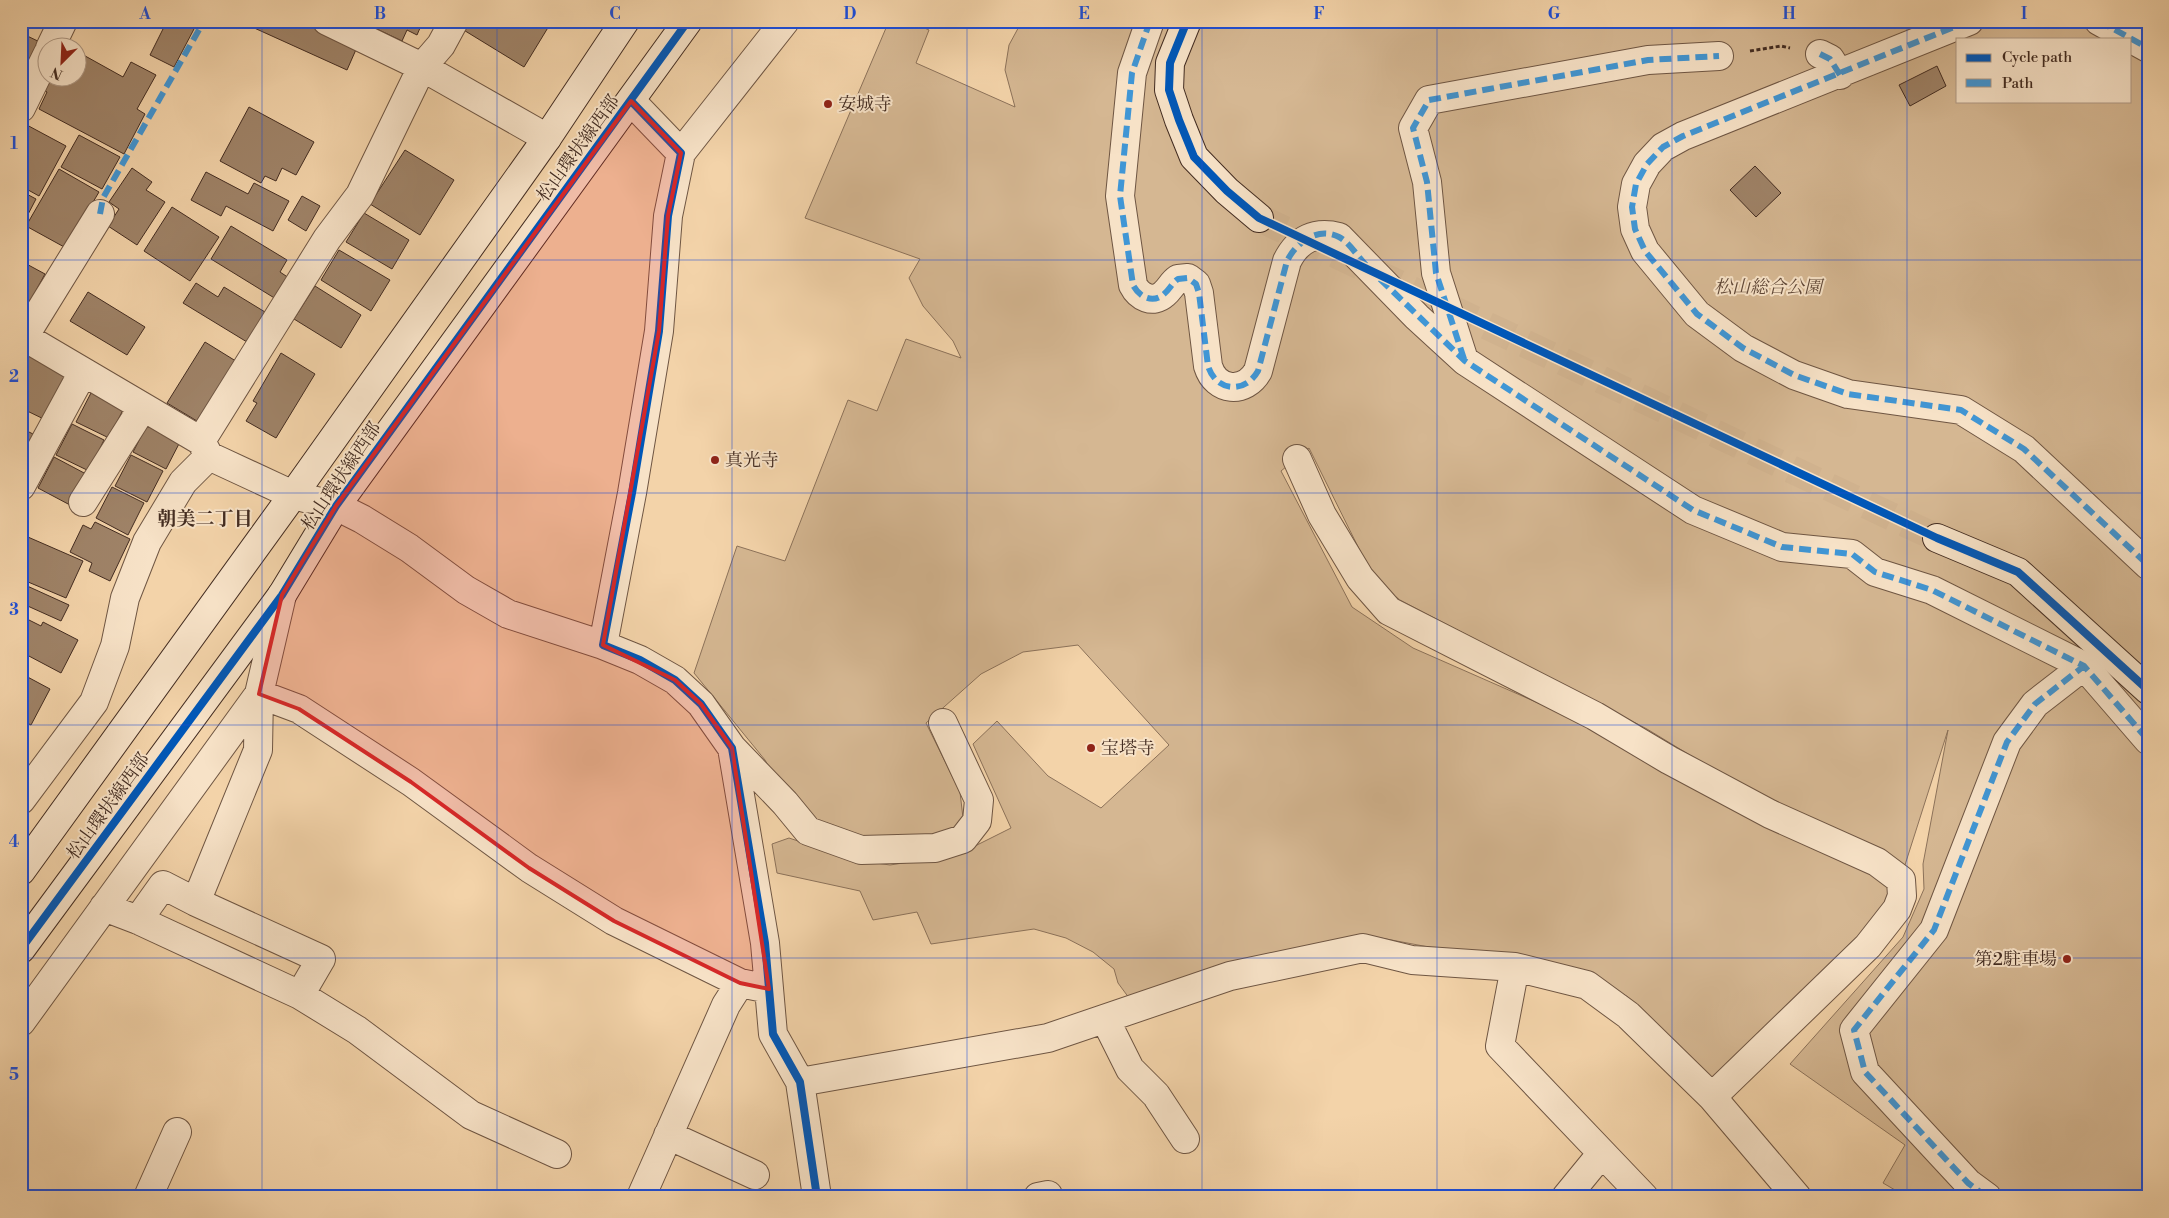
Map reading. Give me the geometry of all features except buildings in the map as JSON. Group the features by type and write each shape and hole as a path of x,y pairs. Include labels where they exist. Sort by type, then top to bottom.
{"street":[{"path":"55,38 63,21"},
{"path":"327,21 422,67 547,138"},
{"path":"21,800 94,702 115,646 125,598 146,542 205,449 327,239 360,195 422,67 441,45 454,21"},
{"name":"松山環状線西部","path":"21,871 293,495 547,138 625,21"},
{"name":"松山環状線西部","path":"21,949 282,595 336,506 688,21"},
{"path":"603,645 632,493 659,331 668,216 680,153 785,21"},
{"path":"1150,21 1132,73 1120,196 1134,285 1140,295 1152,299 1164,295 1174,281 1178,279 1188,278 1196,284 1199,293 1208,366 1210,374 1216,380 1231,387 1247,384 1254,378 1258,371 1288,261 1293,250 1302,241 1320,235 1339,237 1417,317 1464,361 1693,510 1782,547 1852,554 1875,572 1932,590 2084,666 2148,740"},
{"path":"1187,21 1170,62 1170,90 1179,120 1194,157 1227,191 1259,218"},
{"path":"1968,21 1683,136 1663,147 1647,164 1636,184 1632,207 1635,230 1645,250 1697,314 1743,348 1794,375 1848,394 1961,410 2024,449 2148,565"},
{"path":"2100,21 2130,38"},
{"path":"2132,39 2148,48"},
{"path":"1820,54 1830,60 1840,74"},
{"path":"1464,361 1436,273 1427,182 1413,128 1429,100 1648,60 1719,56"},
{"path":"21,108 38,73"},
{"path":"631,101 680,153"},
{"path":"100,214 23,336 143,407 205,449 293,495 336,506 384,531 466,590 508,614 603,645 640,660 675,680 701,704 732,748 785,803 808,831 861,850 935,848 963,839 977,821 979,800 943,722"},
{"path":"21,486 83,372"},
{"path":"83,502 143,407"},
{"path":"1297,459 1322,515 1360,578 1389,611 1595,716 1669,760 1770,814 1878,862 1902,880 1902,896 1897,909 1884,928 1868,946 1712,1097"},
{"path":"1938,538 2018,572 2148,690"},
{"path":"196,902 258,750 260,694 282,595"},
{"path":"1987,1197 1968,1182 1865,1072 1854,1030 1934,930 2007,742 2035,704 2084,666"},
{"path":"21,1022 260,694"},
{"path":"260,694 299,709 411,782 529,868 614,921 740,983 769,989"},
{"path":"732,748 765,942 773,1034 800,1082 818,1197"},
{"path":"138,920 163,885 321,959 300,995"},
{"path":"104,907 138,920 300,995 357,1030 471,1115 557,1154"},
{"path":"800,1082 1048,1038 1230,976 1363,948 1412,960 1515,967 1586,985 1628,1015 1712,1097 1797,1197"},
{"path":"1515,967 1500,1046 1644,1197"},
{"path":"641,1197 726,1005 740,983"},
{"path":"1105,1019 1130,1069 1156,1095 1185,1139"},
{"path":"148,1197 176,1132"},
{"path":"668,1135 755,1175"},
{"path":"1566,1197 1602,1153"}],"path":[{"path":"1719,56 1781,46 1820,54"}],"highlighted area":[{"path":"631,101 681,153 668,216 659,331 603,645 675,680 701,704 732,748 769,989 740,983 614,921 529,868 411,782 299,709 259,694 282,595 336,506"}],"green space":[{"name":"松山総合公園","path":"889,21 909,21 929,30 916,63 1015,107 1005,70 1009,45 1022,21 2148,21 2148,1197 1907,1197 1883,1183 1905,1145 1790,1064 1903,937 1924,889 1923,864 1948,730 1904,868 1798,821 1647,729 1400,600 1375,581 1309,448 1281,471 1352,607 1413,648 1586,724 1872,869 1890,887 1887,900 1876,918 1714,1085 1654,1021 1628,997 1594,978 1370,936 1132,1002 1118,983 1114,969 1093,952 1066,938 1034,929 931,944 917,912 873,920 860,891 777,873 772,844 789,838 855,860 890,865 967,850 1011,828 973,744 997,721 1048,776 1101,808 1169,745 1078,645 1023,652 981,674 926,723 960,792 963,818 957,830 937,838 856,837 815,820 794,798 787,785 776,779 765,760 694,673 737,546 785,561 848,400 877,411 906,339 961,358 953,341 923,306 909,278 920,259 805,218"}],"tunnel":[{"path":"1259,218 1937,538"}],"marked path":[{"path":"100,214 103,198 204,21"},
{"path":"1150,21 1132,73 1120,196 1133,285 1139,293 1151,299 1160,297 1178,279 1188,278 1196,284 1199,293 1208,366 1217,381 1231,387 1246,384 1258,371 1287,261 1296,248 1315,235 1331,234 1346,242 1366,265"},
{"path":"1969,21 1683,136 1663,147 1647,164 1636,184 1632,207 1635,229 1645,251 1697,314 1743,348 1794,375 1848,394 1961,410 2024,449 2148,565"},
{"path":"2099,21 2130,38"},
{"path":"2132,39 2148,48"},
{"path":"1820,54 1830,59 1840,75"},
{"path":"1464,359 1436,273 1427,182 1413,128 1429,100 1648,60 1719,56"},
{"path":"1380,279 1465,361 1693,510 1782,547 1852,554 1875,572 1932,590 2084,666 2148,740"},
{"path":"1987,1197 1968,1183 1865,1072 1854,1030 1934,930 2007,742 2035,704 2084,666"}],"cycle path":[{"path":"21,949 282,595 336,506 688,21"},
{"path":"1187,21 1170,63 1169,90 1179,120 1194,157 1227,191 1259,218 1937,538 2018,572 2148,690"},
{"path":"631,101 681,153 668,216 659,331 632,493 603,645 640,660 675,680 701,704 732,748 765,943 773,1034 800,1082 817,1197"}],"place":[{"name":"安城寺","path":"828,104"},
{"name":"真光寺","path":"715,460"},
{"name":"宝塔寺","path":"1091,748"},
{"name":"第2駐車場","path":"2067,959"}],"district":[{"name":"朝美二丁目","path":"205,518"}]}
